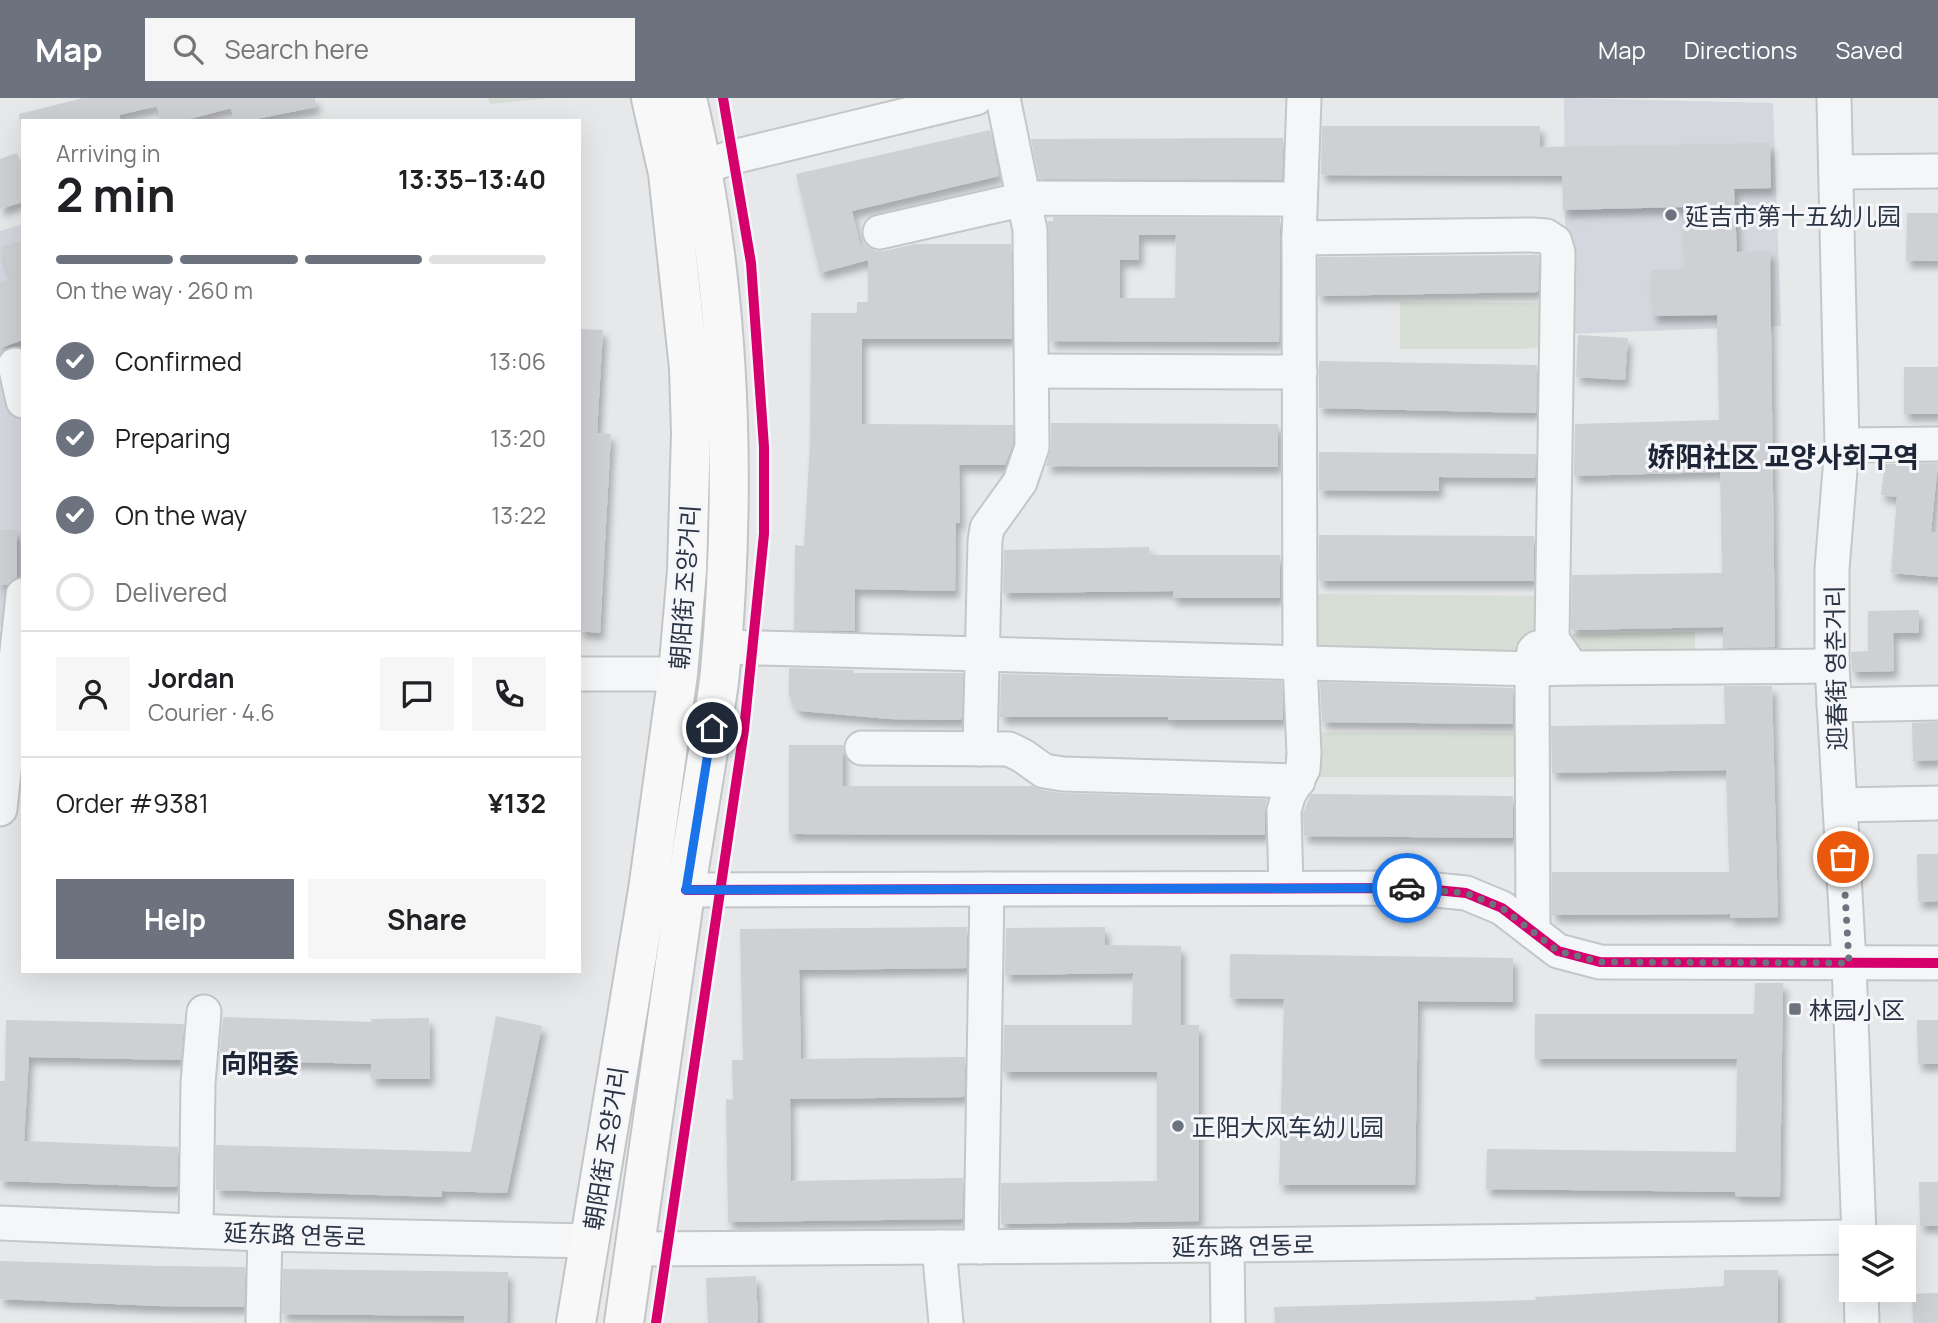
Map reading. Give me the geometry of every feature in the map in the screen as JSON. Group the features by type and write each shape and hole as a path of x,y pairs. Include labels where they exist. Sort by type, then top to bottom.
{"main road":[{"name":"朝阳街 조양거리","path":"576,1323 648,890 678,674 691,515 689,381 668,173 651,98"},
{"name":"朝阳街 조양거리","path":"624,1323 722,647 730,486 725,366 718,274 703,167 687,98"}],"street":[{"path":"703,167 733,157 976,98"},
{"path":"980,749 985,541 988,528 1020,482 1032,447 1030,230 1003,98"},
{"path":"1286,888 1284,811 1288,796 1303,769 1304,753 1300,663 1300,199 1304,98"},
{"name":"迎春街 영춘거리","path":"1834,98 1842,445 1832,569 1832,666 1849,963 1859,1225"},
{"path":"1836,172 1938,171"},
{"path":"880,232 1023,199 1300,199"},
{"path":"1300,238 1532,235 1546,236 1555,242 1558,253 1552,639 1572,668"},
{"path":"15,365 21,392"},
{"path":"1032,371 1300,372"},
{"path":"1842,445 1938,444"},
{"path":"0,809 14,644 21,606"},
{"path":"1533,932 1532,669 1534,652 1543,642 1552,639"},
{"path":"722,647 1532,669 1832,666"},
{"path":"581,674 678,674"},
{"path":"1834,705 1938,703"},
{"path":"862,748 1009,749 1044,771 1063,774 1298,781"},
{"path":"1840,805 1938,803"},
{"path":"686,890 1416,888 1466,893 1502,908 1558,951 1600,962 1938,962"},
{"path":"981,1247 987,889"},
{"path":"196,1231 198,1083 204,1012"},
{"name":"延东路 연동로","path":"0,1223 264,1234 590,1241"},
{"path":"263,1323 264,1234"},
{"name":"延东路 연동로","path":"635,1249 1839,1237"},
{"path":"1227,1245 1228,1323"},
{"path":"939,1247 946,1323"},
{"path":"1861,1302 1862,1323"}],"shaded area":[{"path":"488,98 551,98 490,104"},
{"name":"延吉市第十五幼儿园","path":"1564,98 1773,103 1781,326 1566,334"},
{"path":"21,225 21,627 0,626 0,231"},
{"path":"1400,302 1551,303 1550,346 1524,349 1400,349"},
{"path":"1308,594 1546,596 1546,636 1520,659 1308,657"},
{"path":"1695,632 1695,654 1582,661 1566,634"},
{"path":"1311,732 1527,733 1527,769 1515,777 1311,777"}],"building":[{"path":"83,98 315,98 316,107 256,119 234,119 231,108 190,119 160,119 157,106 119,115 120,119 20,121 19,114"},
{"path":"1322,126 1540,126 1540,147 1770,143 1771,188 1734,189 1737,252 1770,251 1775,647 1723,648 1723,627 1571,630 1572,575 1722,573 1720,472 1574,476 1575,424 1719,420 1717,315 1653,316 1651,270 1685,269 1683,207 1563,210 1562,176 1321,175"},
{"path":"990,130 999,176 852,211 860,244 865,244 875,251 915,244 1011,244 1012,339 862,339 862,424 1013,425 1013,444 1005,465 959,465 960,523 956,523 955,591 855,589 855,631 794,630 795,545 804,546 810,444 811,313 857,313 857,302 868,302 868,260 820,273 796,174"},
{"path":"1283,138 1282,180 1039,179 1031,139"},
{"path":"17,153 21,164 21,203 0,209 0,159"},
{"path":"1907,213 1938,213 1938,261 1906,261"},
{"path":"1053,217 1280,218 1279,342 1050,341 1048,221 1053,221","holes":["1139,235 1176,235 1175,298 1120,298 1120,260 1139,260"]},
{"path":"21,241 21,341 0,348 0,282 10,279 1,247"},
{"path":"1539,255 1538,292 1318,296 1318,257"},
{"path":"581,329 603,330 597,433 611,434 600,633 581,631"},
{"path":"1578,335 1628,338 1625,380 1576,377"},
{"path":"1319,361 1537,365 1536,413 1319,408"},
{"path":"1904,367 1938,367 1938,414 1904,414"},
{"path":"1051,423 1278,424 1278,467 1046,466 1051,447"},
{"path":"1319,452 1536,454 1535,478 1439,477 1439,491 1319,490"},
{"path":"1938,463 1931,532 1938,532 1938,577 1891,573 1897,497 1881,495 1885,464"},
{"path":"0,530 17,530 17,577 7,585 0,585"},
{"path":"1319,535 1534,536 1534,581 1319,581"},
{"path":"1149,547 1149,555 1280,555 1280,598 1173,598 1173,591 1003,593 1004,550"},
{"path":"1919,610 1919,633 1893,633 1894,671 1852,672 1851,652 1868,651 1868,611"},
{"path":"789,668 854,670 854,673 963,673 962,718 889,719 801,711 789,696"},
{"path":"1001,674 1282,681 1283,720 1000,717"},
{"path":"1320,682 1513,688 1513,724 1322,722"},
{"path":"1724,686 1772,686 1778,917 1730,918 1730,914 1552,915 1552,872 1729,872 1726,770 1552,773 1551,726 1725,724"},
{"path":"1938,722 1938,760 1913,761 1912,723"},
{"path":"789,745 843,745 843,786 1032,786 1062,793 1267,799 1265,835 789,834"},
{"path":"1311,794 1513,796 1513,838 1304,836 1303,813"},
{"path":"1917,854 1938,854 1938,901 1918,902"},
{"path":"967,927 966,968 799,970 801,1059 965,1057 964,1097 790,1099 791,1181 963,1178 962,1219 728,1222 726,1099 733,1100 732,1060 743,1060 740,929"},
{"path":"1105,927 1105,945 1181,946 1181,1025 1199,1025 1199,1221 1001,1224 1001,1183 1157,1181 1157,1072 1003,1072 1004,1025 1132,1025 1133,973 1005,975 1006,928"},
{"path":"1230,954 1513,958 1513,1002 1418,1001 1415,1185 1279,1185 1284,999 1230,998"},
{"path":"1755,983 1783,983 1780,1197 1735,1196 1735,1192 1486,1189 1487,1149 1736,1152 1737,1059 1535,1059 1535,1014 1754,1014"},
{"path":"496,1016 542,1026 507,1193 442,1191 442,1197 216,1190 216,1145 471,1152"},
{"path":"223,1017 371,1022 371,1019 429,1018 430,1079 371,1079 371,1064 219,1060"},
{"path":"6,1020 184,1024 181,1060 29,1057 24,1141 178,1147 177,1187 0,1181 0,1081 5,1081"},
{"path":"1917,1020 1938,1020 1938,1064 1918,1064"},
{"path":"1919,1182 1938,1182 1938,1226 1920,1226"},
{"path":"0,1261 245,1267 244,1307 0,1299"},
{"path":"283,1269 508,1272 507,1323 464,1323 464,1316 282,1314"},
{"path":"1724,1270 1778,1270 1778,1323 1275,1323 1274,1307 1536,1300 1535,1297 1724,1286"},
{"path":"756,1276 758,1323 708,1323 706,1278"},
{"path":"1938,1293 1938,1323 1913,1323 1912,1302 1916,1302 1916,1294"}],"cycle path":[{"path":"656,1323 744,730 764,534 764,447 751,263 723,98"},
{"path":"686,890 1416,888 1466,893 1502,908 1558,951 1600,962 1938,963"}],"way so far":[{"path":"1407,888 1466,893 1502,908 1558,951 1600,962 1849,963 1843,857"}],"place":[{"name":"延吉市第十五幼儿园","path":"1671,215"},
{"name":"林园小区","path":"1795,1009"},
{"name":"正阳大风车幼儿园","path":"1178,1126"}],"district":[{"name":"娇阳社区 교양사회구역","path":"1783,456"},
{"name":"向阳委","path":"260,1063"}],"route":[{"path":"712,728 686,890 1407,888"}]}
